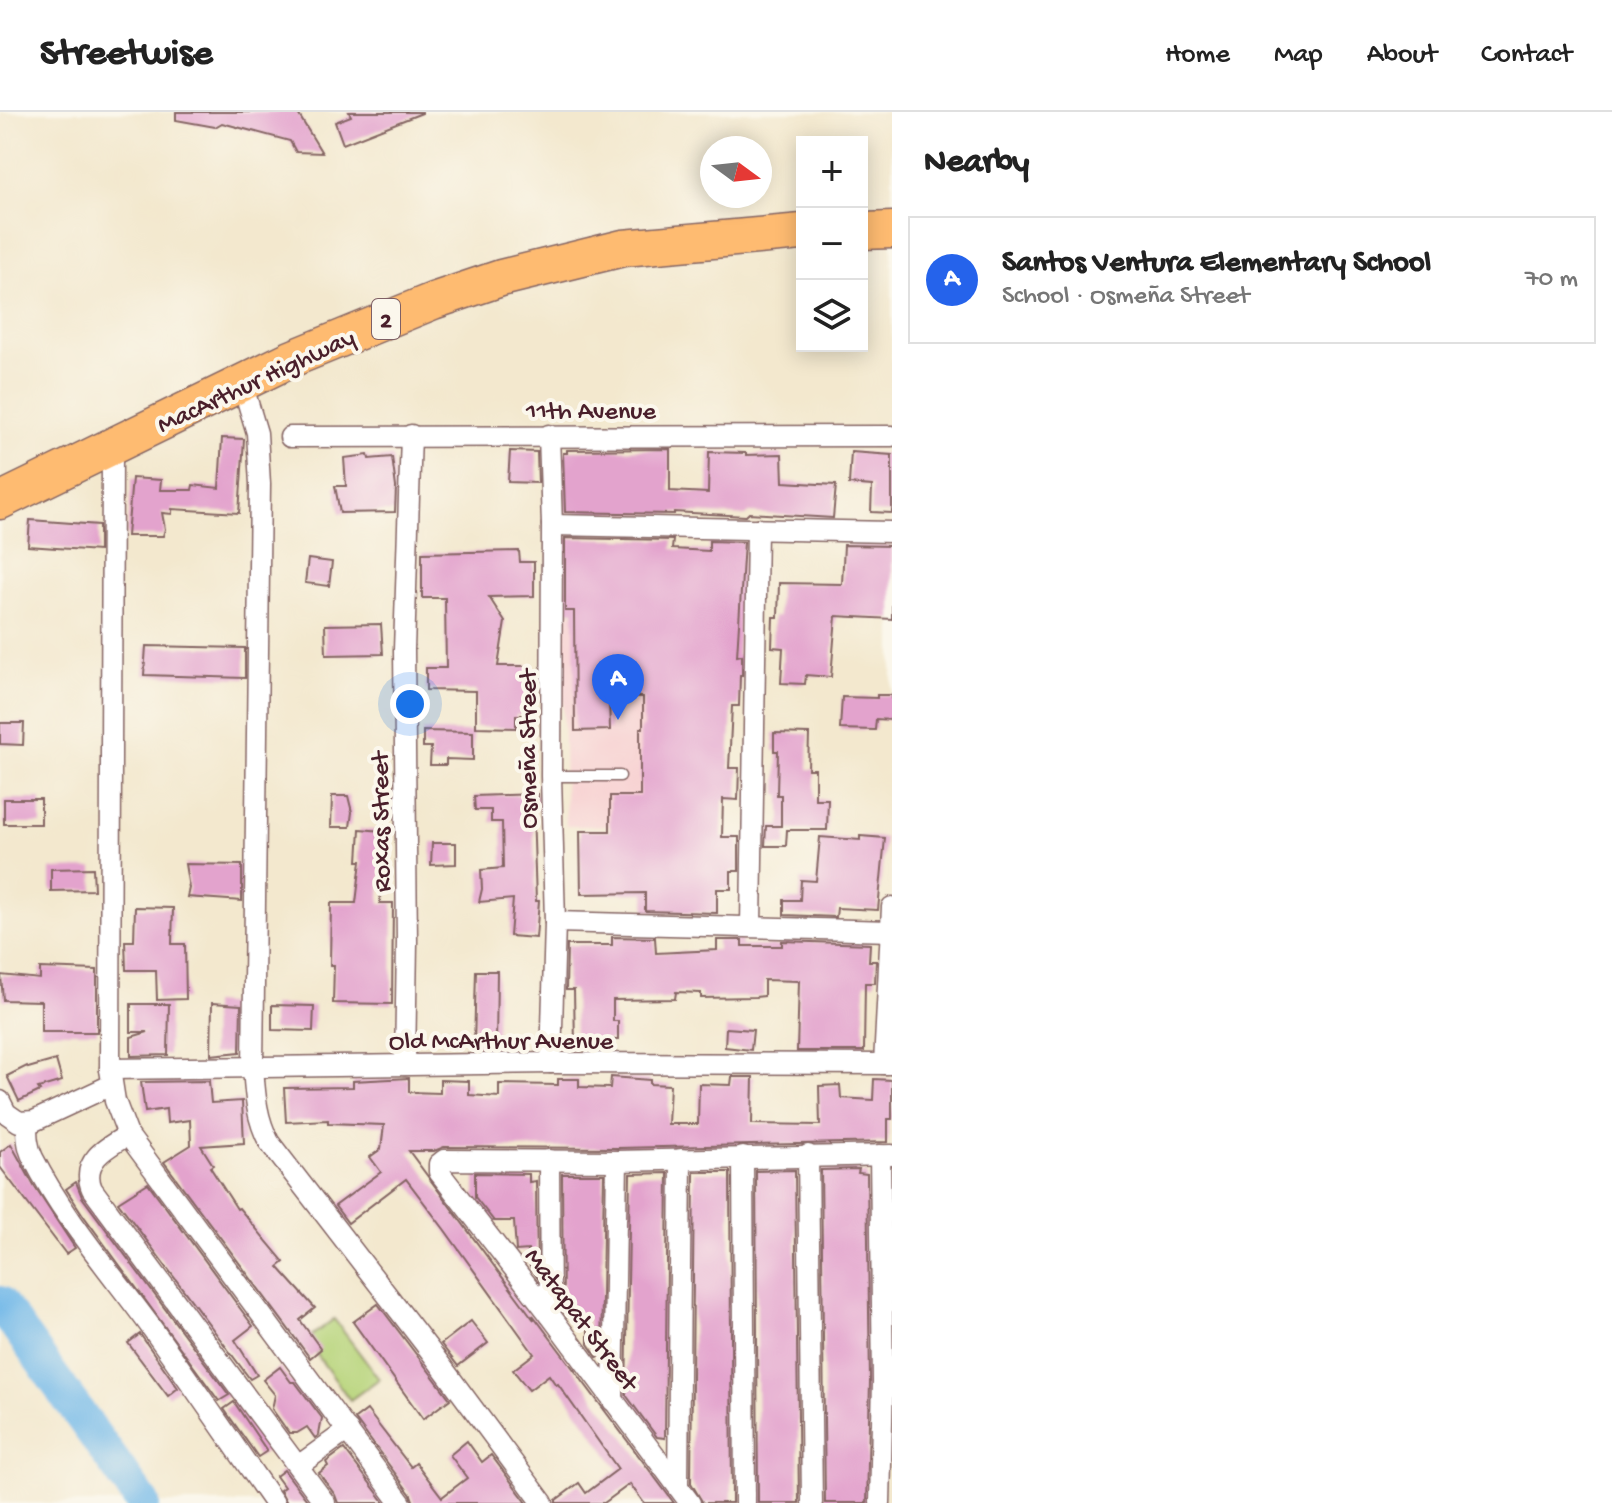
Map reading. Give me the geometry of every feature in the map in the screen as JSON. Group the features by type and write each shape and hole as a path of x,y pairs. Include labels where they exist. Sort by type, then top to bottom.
{"highway":[{"path":"868,231 892,230"},
{"name":"MacArthur Highway","path":"0,501 242,383 368,327 501,278 623,248 796,233"}],"street":[{"path":"242,383 257,433 260,484 253,1067 256,1107 269,1142 543,1503"},
{"name":"Roxas Street","path":"405,1065 404,650 411,435"},
{"name":"Osmeña Street","path":"549,435 555,922 551,1063"},
{"name":"11th Avenue","path":"290,437 892,436"},
{"path":"112,447 110,1077 119,1118 128,1135 401,1503"},
{"path":"552,525 892,532"},
{"path":"751,926 757,529"},
{"path":"888,1064 892,907"},
{"path":"555,922 891,931"},
{"name":"Old McArthur Avenue","path":"110,1077 253,1067 551,1063 888,1064"},
{"path":"0,1101 6,1113 19,1122 34,1121 110,1077"},
{"path":"27,1122 27,1141 32,1156 49,1184 100,1261 148,1323 274,1503"},
{"path":"128,1135 103,1150 92,1161 88,1178 92,1189 325,1503"},
{"path":"808,1155 812,1503"},
{"path":"550,1315 549,1160 886,1155 880,1503"},
{"path":"743,1157 745,1503"},
{"path":"681,1159 684,1494"},
{"name":"Matapat Street","path":"549,1160 444,1160 439,1164 439,1172 684,1494"},
{"path":"613,1401 617,1161"},
{"path":"298,1466 348,1430"}],"lane":[{"path":"551,776 620,776"}],"shaded area":[{"path":"561,613 670,613 674,826 566,826"}],"green space":[{"path":"334,1319 379,1379 350,1400 306,1340"}],"building":[{"path":"176,112 297,112 322,153 296,152 290,141 222,123 215,127 176,120"},
{"path":"349,112 422,113 343,144 335,122 351,116"},
{"path":"222,438 244,439 239,513 172,509 172,514 162,513 163,536 127,536 132,478 161,480 160,490 192,490 193,485 219,488"},
{"path":"670,449 670,491 708,493 709,452 782,454 783,482 836,485 833,518 749,513 746,516 674,512 565,512 563,453 567,450"},
{"path":"510,451 537,452 538,483 508,482"},
{"path":"851,452 892,455 892,513 871,512 872,486 849,484"},
{"path":"368,455 369,459 392,457 395,512 340,513 335,486 346,486 344,458"},
{"path":"30,520 99,525 99,551 28,546"},
{"path":"565,538 673,540 672,549 709,551 709,541 744,542 737,656 742,655 742,675 739,706 732,706 729,768 739,768 738,800 723,799 722,837 739,837 739,871 731,871 731,889 717,889 717,913 645,911 645,893 581,894 580,831 610,831 610,796 640,796 643,697 609,696 610,730 575,731 574,611 565,611"},
{"path":"844,545 892,546 892,619 836,616 831,677 806,675 805,684 781,683 783,648 772,647 773,617 778,617 779,583 842,584"},
{"path":"519,551 520,562 534,562 534,596 489,597 505,622 498,666 529,666 526,715 516,715 516,728 476,727 476,691 426,690 426,668 446,668 445,598 422,598 422,553"},
{"path":"308,559 332,562 329,586 305,583"},
{"path":"381,624 383,654 326,655 325,625"},
{"path":"146,646 245,648 245,678 144,675"},
{"path":"877,695 892,695 892,720 876,719 875,730 840,729 842,697 877,698"},
{"path":"0,723 24,723 23,745 0,744"},
{"path":"423,731 473,732 473,760 446,759 446,765 430,765 431,747 423,747"},
{"path":"774,733 809,734 808,769 815,769 815,799 828,799 827,830 787,830 786,846 765,846 766,826 781,826 781,795 777,795 778,751 774,751"},
{"path":"538,794 538,810 533,810 536,901 539,901 536,938 510,936 513,899 479,902 481,870 503,868 502,822 491,822 491,810 475,810 474,796"},
{"path":"332,796 348,796 352,812 350,827 331,827"},
{"path":"4,799 41,799 41,824 4,824"},
{"path":"360,829 382,831 380,903 393,903 392,1004 333,1003 331,903 356,903 361,861 358,861"},
{"path":"860,836 885,838 878,910 837,908 836,917 784,915 784,900 800,900 801,880 816,881 820,837 860,840"},
{"path":"432,843 456,843 456,864 431,865"},
{"path":"185,864 242,865 242,901 187,897 189,888"},
{"path":"93,868 94,890 51,891 51,869"},
{"path":"135,907 173,908 172,944 185,944 186,999 157,1000 156,970 126,970 125,941 134,941"},
{"path":"612,937 655,938 656,953 717,950 717,940 742,940 742,946 782,946 782,941 870,944 869,961 876,961 875,983 865,983 864,1051 797,1051 799,981 764,980 764,996 701,998 701,993 676,992 675,999 613,1000 613,1021 618,1021 618,1040 596,1040 596,1046 575,1046 574,990 566,990 567,945 612,945"},
{"path":"40,968 97,970 97,1032 41,1032 41,1001 3,1000 1,975 40,979"},
{"path":"476,971 497,971 496,1047 474,1046"},
{"path":"212,1003 241,1005 240,1052 211,1055"},
{"path":"131,1004 169,1004 168,1055 131,1056 131,1037 148,1032 131,1032"},
{"path":"272,1005 314,1006 313,1031 272,1030"},
{"path":"726,1028 753,1030 751,1050 725,1047"},
{"path":"56,1060 62,1081 38,1088 40,1091 19,1101 7,1076 27,1066"},
{"path":"611,1077 670,1085 668,1124 698,1124 699,1084 731,1085 732,1077 753,1077 752,1124 820,1125 819,1086 840,1085 841,1098 873,1100 874,1079 892,1080 892,1119 888,1119 888,1142 617,1148 444,1147 434,1151 409,1151 674,1503 644,1503 630,1484 604,1503 556,1503 579,1483 586,1493 618,1469 549,1375 529,1390 513,1370 534,1354 444,1229 406,1179 348,1223 335,1206 381,1172 370,1157 381,1149 384,1125 328,1123 328,1120 286,1122 284,1088 353,1087 353,1081 409,1078 409,1092 440,1093 440,1080 469,1081 469,1095 499,1097 499,1084 558,1085 558,1079 579,1079 579,1087 610,1088"},
{"path":"209,1081 211,1103 242,1101 244,1143 201,1146 213,1165 210,1167 237,1209 284,1262 278,1267 315,1308 300,1320 321,1349 310,1358 164,1162 191,1145 190,1120 167,1123 166,1109 145,1112 141,1082"},
{"path":"11,1144 34,1186 75,1248 66,1254 0,1167 0,1152"},
{"path":"859,1169 858,1173 867,1174 870,1381 867,1503 825,1503 821,1170"},
{"path":"795,1170 799,1503 758,1503 756,1171"},
{"path":"694,1172 730,1172 732,1503 703,1503 691,1483"},
{"path":"475,1173 529,1174 529,1182 536,1181 537,1277 530,1267 528,1250 516,1251 514,1221 494,1221 475,1197"},
{"path":"668,1173 665,1438 657,1437 626,1395 630,1174"},
{"path":"562,1174 604,1174 601,1356 597,1357 588,1344 588,1317 568,1317 563,1311"},
{"path":"76,1182 82,1197 229,1395 219,1401 83,1215 66,1189"},
{"path":"148,1183 253,1326 235,1340 257,1375 250,1379 118,1202"},
{"path":"378,1304 450,1399 423,1419 353,1322"},
{"path":"471,1321 488,1343 458,1366 441,1344"},
{"path":"140,1334 178,1388 168,1396 128,1343"},
{"path":"280,1367 322,1418 319,1435 315,1438 307,1427 297,1433 289,1433 272,1409 275,1395 263,1380"},
{"path":"234,1402 267,1451 258,1457 224,1409"},
{"path":"367,1410 411,1467 416,1463 442,1497 467,1478 450,1455 467,1441 482,1462 491,1455 527,1503 414,1503 355,1419"},
{"path":"344,1449 385,1503 338,1503 319,1473 328,1466 326,1462"},
{"path":"284,1470 309,1503 287,1503 280,1490 284,1487 276,1476"}],"waterway":[{"path":"0,1303 143,1503"}],"place":[{"name":"Santos Ventura Elementary School","path":"618,720"}]}
